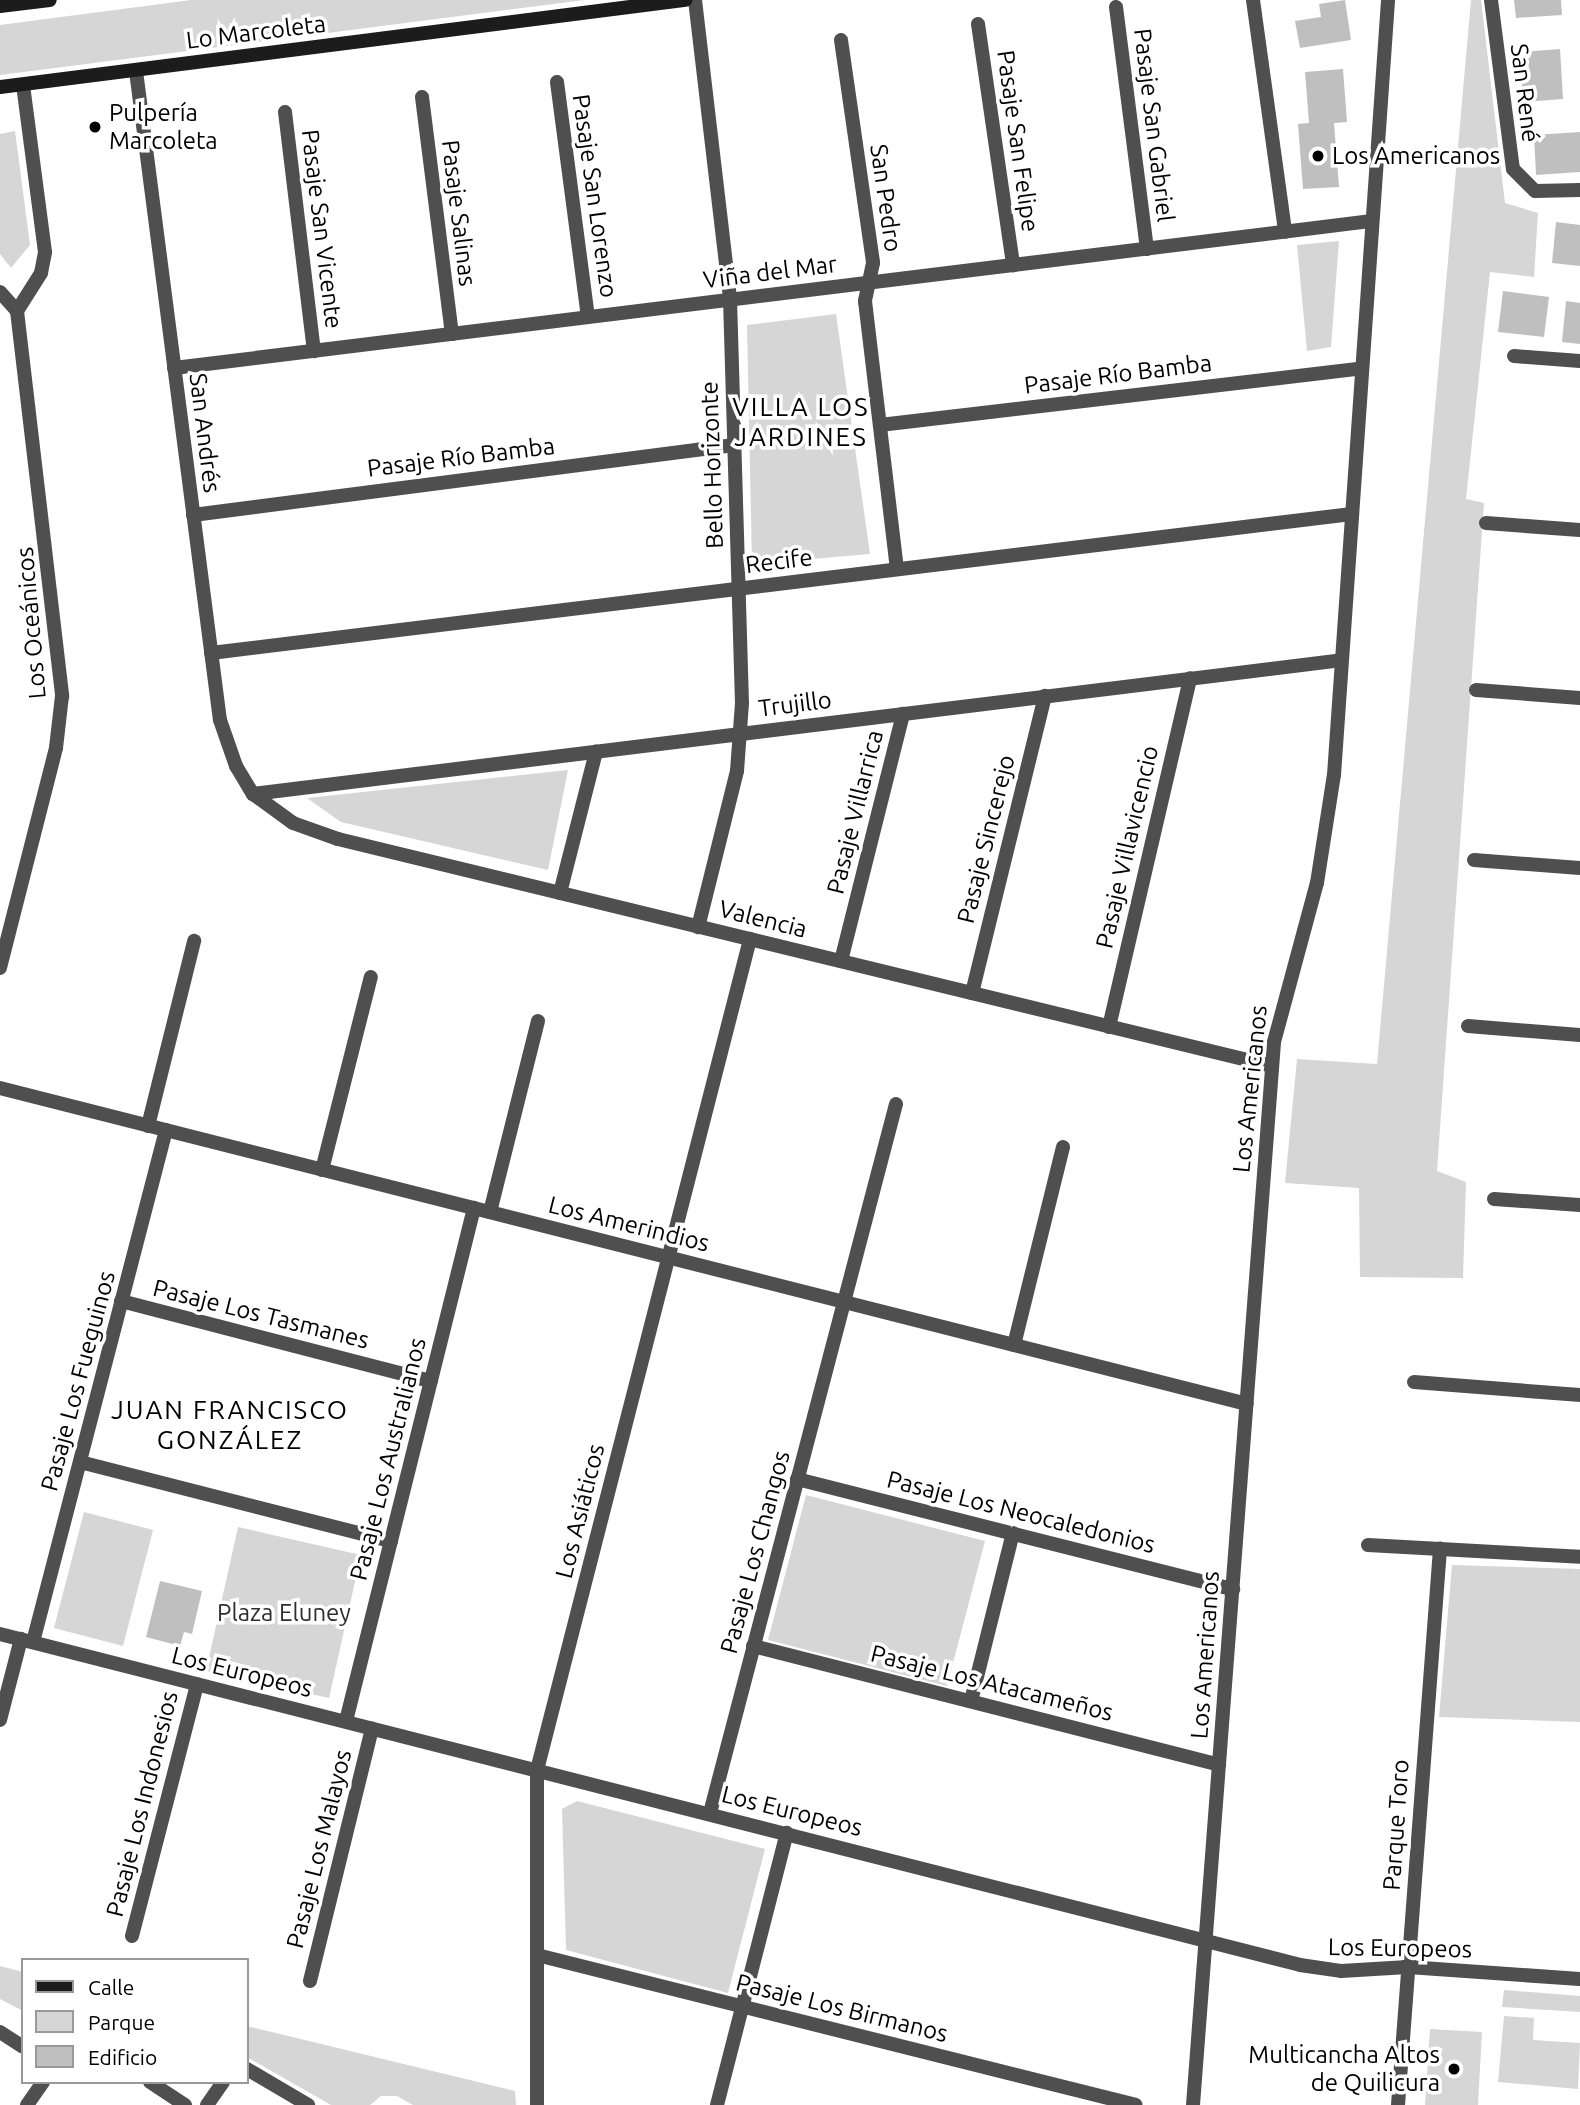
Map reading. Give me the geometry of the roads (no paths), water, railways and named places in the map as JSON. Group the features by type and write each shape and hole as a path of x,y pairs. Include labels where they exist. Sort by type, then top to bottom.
{"main road":[{"path":"0,6 50,0"},
{"name":"Lo Marcoleta","path":"0,87 685,0"}],"street":[{"name":"Bello Horizonte","path":"695,0 730,299 742,733 737,771 698,927"},
{"path":"1253,0 1285,232"},
{"name":"Los Americanos","path":"1193,2105 1272,1066 1278,1017 1325,846 1342,660 1388,0"},
{"name":"San René","path":"1491,0 1511,159 1526,187 1544,193 1580,190"},
{"name":"Pasaje San Gabriel","path":"1116,7 1147,249"},
{"name":"Pasaje San Felipe","path":"978,24 1013,265"},
{"name":"San Pedro","path":"841,40 873,263 864,301 897,569"},
{"name":"San Andrés","path":"136,71 211,653 226,744 253,794"},
{"name":"Pasaje San Lorenzo","path":"557,82 588,317"},
{"path":"0,292 18,311 41,273 46,252 23,85"},
{"name":"Pasaje Salinas","path":"422,97 452,334"},
{"name":"Pasaje San Vicente","path":"285,112 314,351"},
{"name":"Viña del Mar","path":"174,368 1372,221"},
{"name":"Los Oceánicos","path":"0,968 56,748 62,696 18,311"},
{"path":"1514,356 1580,361"},
{"name":"Pasaje Río Bamba","path":"880,425 1362,368"},
{"name":"Pasaje Río Bamba","path":"193,515 734,445"},
{"name":"Recife","path":"211,653 1352,514"},
{"path":"1486,523 1580,530"},
{"name":"Trujillo","path":"253,794 1342,660"},
{"name":"Pasaje Villavicencio","path":"1109,1027 1190,678"},
{"path":"1476,690 1580,698"},
{"name":"Pasaje Sincerejo","path":"972,993 1045,696"},
{"name":"Pasaje Villarrica","path":"841,961 902,714"},
{"path":"560,893 596,752"},
{"name":"Valencia","path":"253,794 272,811 315,833 1272,1066"},
{"path":"1474,860 1580,868"},
{"name":"Los Asiáticos","path":"537,2105 537,1770 750,939"},
{"path":"148,1126 194,941"},
{"path":"322,1170 371,977"},
{"path":"490,1212 538,1021"},
{"path":"1468,1026 1580,1034"},
{"name":"Los Amerindios","path":"0,1088 1247,1404"},
{"name":"Pasaje Los Changos","path":"710,1814 896,1104"},
{"name":"Pasaje Los Fueguinos","path":"0,1720 27,1641 80,1462 166,1130"},
{"path":"1014,1345 1063,1147"},
{"path":"1493,1199 1580,1205"},
{"name":"Pasaje Los Australianos","path":"346,1721 474,1208"},
{"name":"Pasaje Los Tasmanes","path":"121,1301 431,1381"},
{"path":"1414,1382 1580,1395"},
{"path":"80,1462 391,1541"},
{"name":"Pasaje Los Neocaledonios","path":"797,1479 1233,1589"},
{"path":"971,1702 1013,1533"},
{"path":"1368,1545 1580,1557"},
{"name":"Parque Toro","path":"1398,2105 1440,1549"},
{"name":"Los Europeos","path":"0,1634 1320,1969 1408,1967 1580,1979"},
{"name":"Pasaje Los Atacameños","path":"753,1646 1219,1765"},
{"name":"Pasaje Los Indonesios","path":"132,1936 197,1684"},
{"name":"Pasaje Los Malayos","path":"310,1981 372,1728"},
{"path":"717,2105 787,1833"},
{"name":"Pasaje Los Birmanos","path":"537,1955 1136,2105"},
{"path":"0,2032 21,2046"},
{"path":"248,2069 260,2072 308,2105"},
{"path":"27,2105 42,2084"},
{"path":"153,2084 185,2105"},
{"path":"207,2105 222,2084"}],"place":[{"name":"Pulpería Marcoleta","path":"95,127"},
{"name":"Los Americanos","path":"1318,156"},
{"name":"Multicancha Altos de Quilicura","path":"1454,2069"}],"district":[{"name":"VILLA LOS JARDINES","path":"801,422"},
{"name":"JUAN FRANCISCO GONZÁLEZ","path":"230,1425"}],"park label":[{"name":"Plaza Eluney","path":"284,1613"}]}
